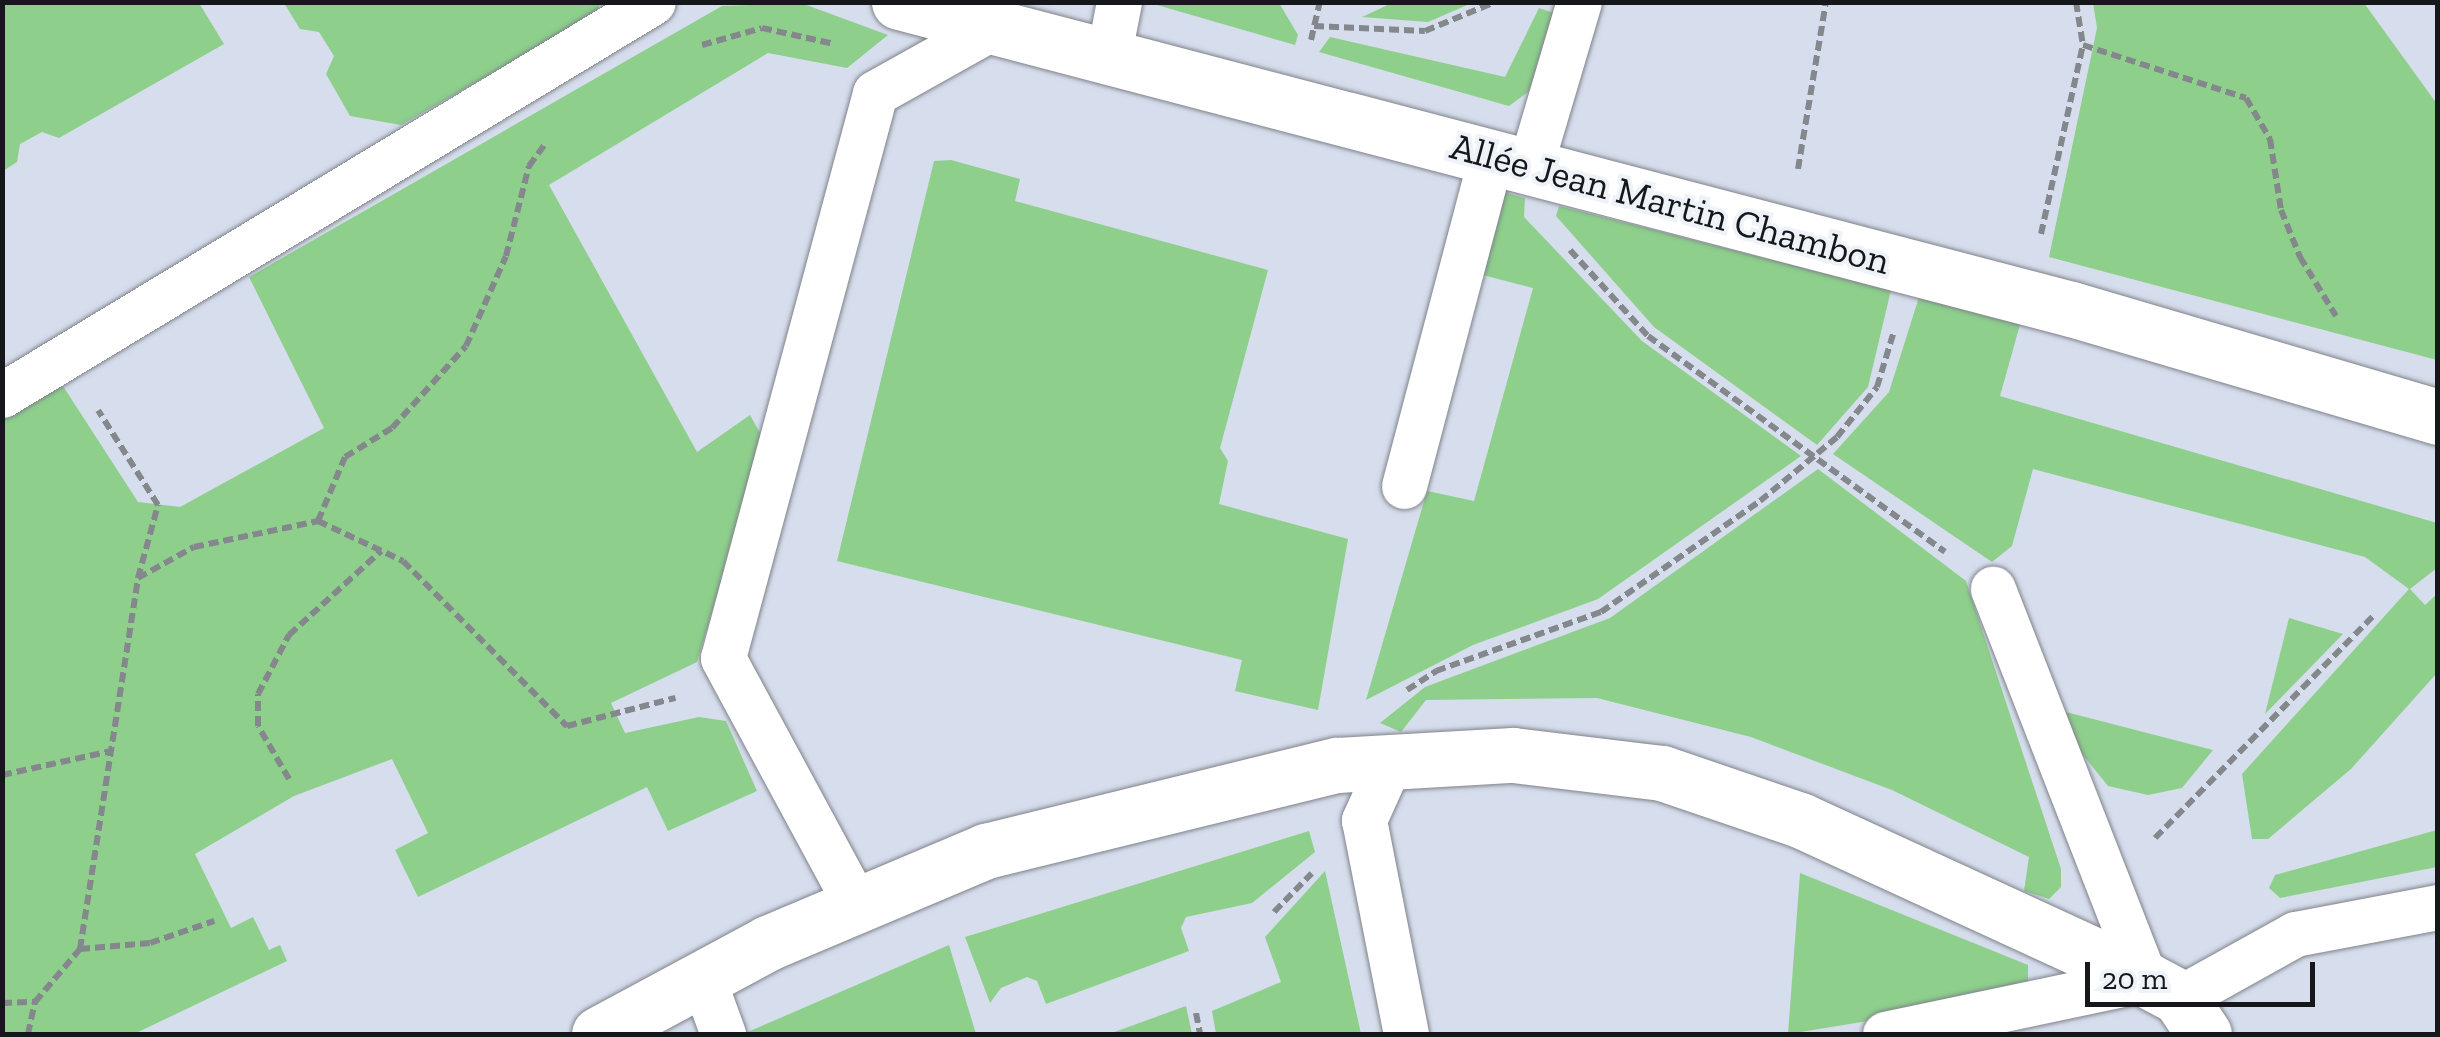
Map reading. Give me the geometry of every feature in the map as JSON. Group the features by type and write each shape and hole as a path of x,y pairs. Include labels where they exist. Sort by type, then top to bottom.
{"street":[{"name":"Allée Jean Martin Chambon","path":"900,2 2027,298 2413,410"},
{"path":"600,1034 703,979 857,906 986,851 1244,783 1390,762 1512,755 1662,773 1800,820 2176,1004"}],"lane":[{"path":"2,395 653,2"},
{"path":"1108,58 1119,2"},
{"path":"1404,486 1510,162 1579,2"},
{"path":"857,906 723,658 875,93 993,27"},
{"path":"1993,589 2109,886 2176,1004"},
{"path":"1390,762 1364,820 1406,1034"},
{"path":"1885,1034 2176,1004 2294,934 2438,908"},
{"path":"703,979 723,1034"}],"path":[{"path":"1314,26 1425,31 1495,2"},
{"path":"1787,235 1826,2"},
{"path":"2027,298 2082,45 2076,2"},
{"path":"685,54 717,36 762,28 929,64"},
{"path":"2082,45 2210,80 2246,98 2270,139 2281,210 2300,257 2413,410"},
{"path":"318,521 345,458 392,428 466,346 506,256 529,166 556,129"},
{"path":"1510,162 1537,214 1648,336 1816,454 1993,589"},
{"path":"1390,700 1436,671 1601,612 1816,454 1878,387 1912,267"},
{"path":"28,1034 34,1002 80,949 138,578 158,505 66,358"},
{"path":"138,578 194,547 318,521 403,561 567,726 736,682"},
{"path":"288,780 258,726 258,694 288,635 381,551"},
{"path":"2109,886 2374,614"},
{"path":"2,775 111,751"},
{"path":"80,949 150,943 214,921"},
{"path":"2,1003 34,1002"},
{"path":"1196,1013 1200,1034"}],"shaded area":[{"path":"3,3 2437,3 2437,1034 3,1034"}],"green space":[{"path":"3,2 199,3 224,44 59,138 42,132 20,144 17,162 3,171"},
{"path":"284,3 600,3 596,14 401,125 350,116 326,74 334,56 319,32 300,29"},
{"path":"801,3 888,35 847,68 768,53 549,185 697,452 750,415 764,440 697,662 611,703 625,733 699,717 726,721 757,791 668,831 647,787 418,897 395,850 428,833 392,759 294,796 195,854 231,928 253,917 269,950 280,945 287,961 134,1034 3,1034 2,418 61,383 138,502 180,507 324,428 249,277 722,6"},
{"path":"1279,3 1298,35 1295,45 1157,5"},
{"path":"1392,3 1472,3 1428,22 1362,17"},
{"path":"2093,3 2364,3 2437,104 2437,360 2049,257 2097,28"},
{"path":"1539,8 1554,13 1535,87 1509,106 1319,52 1330,37 1505,77"},
{"path":"951,160 1020,179 1015,201 1268,270 1220,448 1228,461 1219,504 1348,539 1318,710 1235,691 1242,660 837,561 934,161"},
{"path":"1503,192 1525,198 1524,217 1642,341 1801,456 1598,599 1473,645 1366,700 1427,491 1474,501 1533,288 1483,275"},
{"path":"1559,206 1891,290 1868,387 1817,445 1654,327 1556,216"},
{"path":"1920,294 2021,321 2000,396 2437,523 2437,568 2410,589 2425,605 2437,594 2437,673 2351,769 2268,839 2252,839 2242,774 2409,589 2365,557 2033,469 2012,546 1992,562 1833,454 1889,392"},
{"path":"1818,469 1966,581 2061,869 2061,887 2049,899 2024,891 2029,857 1892,790 1751,737 1597,698 1426,700 1401,732 1380,723 1425,687 1610,618"},
{"path":"2289,618 2343,634 2265,714"},
{"path":"2066,712 2213,750 2182,788 2148,795 2108,786 2079,750"},
{"path":"2437,830 2437,867 2280,898 2269,888 2275,875"},
{"path":"1309,831 1315,852 1252,903 1186,917 1181,928 1189,951 1046,1004 1037,981 1027,977 1001,988 990,1003 965,937"},
{"path":"1325,871 1361,1034 1216,1034 1212,1011 1281,982 1265,937"},
{"path":"1800,873 2028,965 2028,995 1788,1034"},
{"path":"949,945 976,1034 743,1034"},
{"path":"1186,1006 1192,1034 1109,1034"}]}
